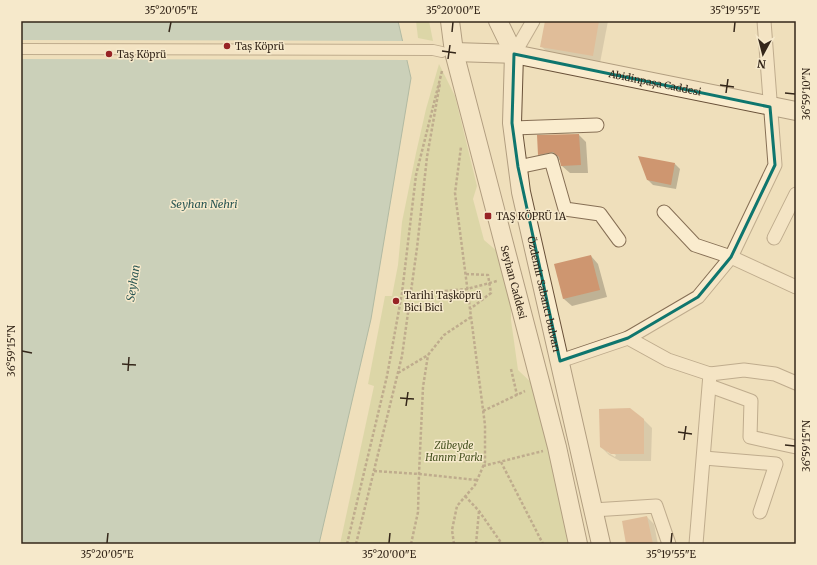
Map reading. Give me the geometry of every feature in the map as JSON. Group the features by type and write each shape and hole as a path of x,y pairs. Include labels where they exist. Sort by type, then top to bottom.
{"main road":[{"name":"Seyhan Caddesi","path":"450,21 443,51 541,384 557,447 578,544"},
{"name":"Özdemir Sabancı bulvarı","path":"498,21 514,54 513,128 521,192 602,544"},
{"name":"Abidinpaşa Caddesi","path":"443,51 514,54 770,107 796,111"}],"street":[{"path":"514,54 533,21"},
{"path":"560,361 628,338 698,297 731,257 775,165 764,21"},
{"path":"21,49 443,51"},
{"path":"513,128 598,125"},
{"path":"518,167 551,160 565,210 600,214 619,240"},
{"path":"774,238 796,194"},
{"path":"664,212 695,245 731,257 796,288"},
{"path":"628,338 668,360 751,401 750,437 796,447"},
{"path":"710,380 744,370 775,374 796,384"},
{"path":"696,544 710,380"},
{"path":"704,458 776,464 760,512"},
{"path":"594,510 656,506 669,544"}],"path":[{"path":"347,544 387,376 402,293 416,175 442,71 427,157 402,356 356,544"},
{"path":"454,544 452,530 457,506 475,485 484,462 485,440 483,411 455,193 462,142"},
{"path":"466,274 488,275 490,284 491,293 470,308"},
{"path":"410,294 467,290 501,280"},
{"path":"398,373 428,355 444,335 471,317"},
{"path":"411,544 418,512 423,387 428,355"},
{"path":"511,369 517,395"},
{"path":"483,411 541,384"},
{"path":"483,466 557,447"},
{"path":"501,462 543,544"},
{"path":"374,471 477,480"},
{"path":"466,496 479,511 502,544"},
{"path":"476,544 479,511"}],"highlighted area":[{"path":"514,54 770,107 775,165 731,257 698,297 628,338 560,361 518,167 512,123"}],"green space":[{"path":"416,21 429,21 433,41 418,38"},
{"name":"Zübeyde Hanım Parkı","path":"439,64 455,96 477,186 473,199 484,240 498,252 511,308 511,320 518,370 536,387 570,544 340,544 374,386 368,384 385,296 392,296 398,265 402,222 426,109"}],"water":[{"name":"Seyhan Nehri","path":"21,21 398,21 411,78 371,319 319,544 21,544"}],"pier":[{"name":"Taș Köprü","path":"21,40 405,41 409,60 21,59"}],"building":[{"path":"545,21 599,21 593,56 540,47"},
{"path":"579,134 581,165 561,166 559,157 553,152 538,155 537,135"},
{"path":"638,156 675,163 671,185 647,180"},
{"path":"591,255 600,290 563,299 554,264"},
{"path":"630,408 644,419 644,454 611,454 600,447 599,409"},
{"path":"647,516 653,544 626,544 622,521"}],"place":[{"name":"Taș Köprü","path":"227,46"},
{"name":"Taş Köprü","path":"109,54"},
{"name":"TAŞ KÖPRÜ 1A","path":"488,216"},
{"name":"Tarihi Taşköprü Bici Bici","path":"396,301"}],"water label":[{"name":"Seyhan","path":"133,283"}]}
